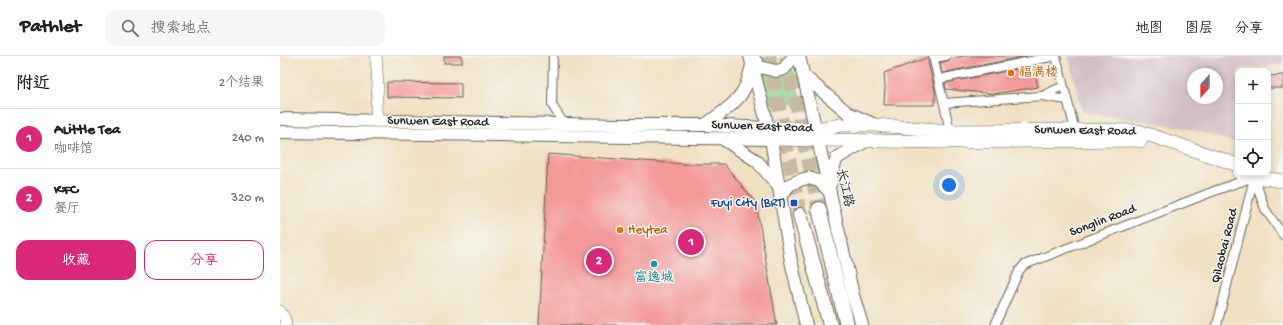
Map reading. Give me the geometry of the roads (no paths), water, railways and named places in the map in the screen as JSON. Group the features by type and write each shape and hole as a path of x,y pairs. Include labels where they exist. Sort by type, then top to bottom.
{"highway":[{"path":"819,209 847,325"},
{"path":"800,215 830,325"}],"main road":[{"path":"752,59 760,67 776,71 784,69 794,56"},
{"name":"长江路","path":"799,56 853,295 862,325"},
{"path":"705,125 740,96 747,83 752,59"},
{"path":"752,59 769,134 791,261 806,325"},
{"path":"803,75 848,113 875,125"},
{"name":"Sunwen East Road","path":"280,119 705,125 769,134 817,135 866,141 951,137 1076,135 1138,131 1235,164"},
{"name":"Sunwen East Road","path":"817,135 841,125 875,125 951,137"},
{"name":"Sunwen East Road","path":"280,132 722,139 769,134"},
{"name":"Sunwen East Road","path":"1076,135 1136,140 1235,172"},
{"path":"722,139 757,161 780,192"},
{"path":"830,192 832,172 837,158 866,141"},
{"path":"1271,172 1283,174"},
{"name":"Sunwen East Road","path":"1260,176 1283,181"},
{"path":"780,192 789,185 808,178 819,181 830,192"}],"street":[{"path":"376,56 377,121"},
{"path":"553,56 552,106 564,124"},
{"path":"946,56 934,57 951,137"},
{"path":"939,79 1056,56 1076,135"},
{"path":"1042,96 1063,86"},
{"path":"944,103 1042,96 1067,100"},
{"name":"Songlin Road","path":"996,325 1019,271 1024,265 1252,176"},
{"path":"1255,176 1265,209 1283,235"},
{"name":"Qilaobai Road","path":"1217,325 1255,176"},
{"path":"280,311 284,317 286,325"}],"tunnel":[{"path":"769,56 800,215"},
{"path":"786,56 819,209"}],"place":[{"name":"福满楼","path":"1011,73"},
{"name":"Fuyi City (BRT)","path":"794,203"},
{"name":"Heytea","path":"620,230"},
{"name":"ALittle Tea","path":"691,242"},
{"name":"KFC","path":"599,261"},
{"name":"富逸城","path":"654,264"}]}
